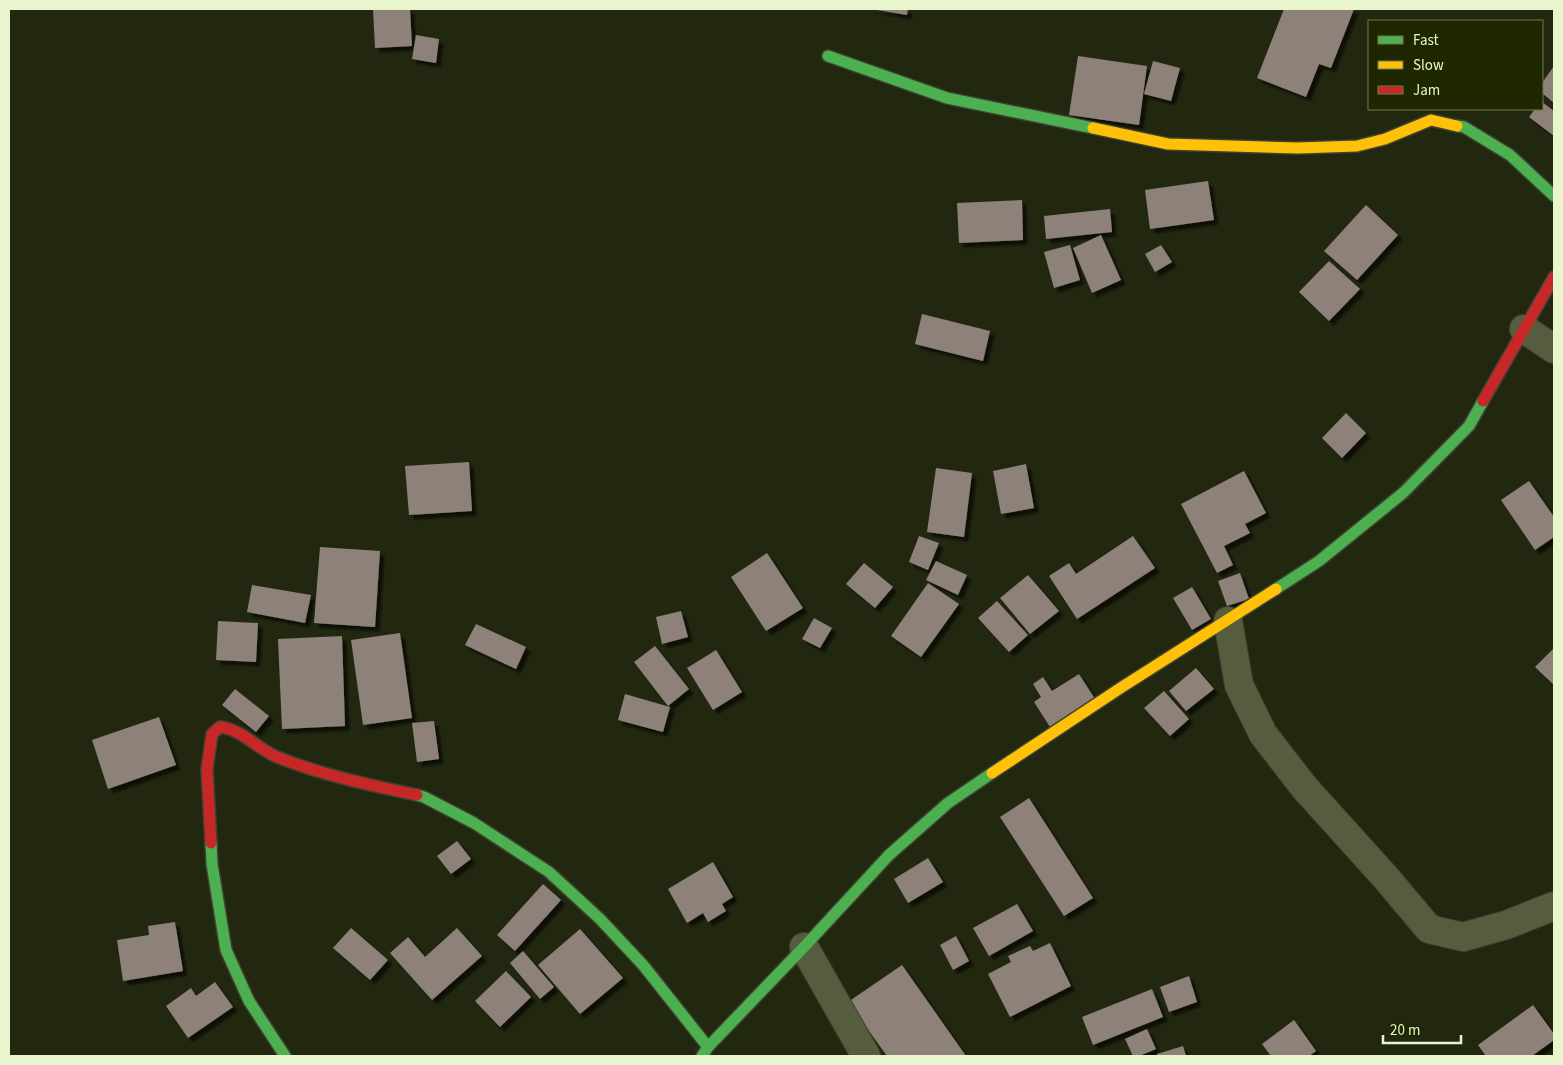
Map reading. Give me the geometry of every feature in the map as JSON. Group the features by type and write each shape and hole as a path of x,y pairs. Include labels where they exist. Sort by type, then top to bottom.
{"street":[{"path":"828,56 947,98 1168,144 1298,148 1357,146 1386,139 1431,120 1464,127 1510,155 1554,196"},
{"path":"285,1056 249,1001 226,950 212,864 207,769 212,734 220,727 230,728 276,756 327,775 424,797 474,824 549,872 600,919 643,965 705,1052 889,855 948,803 1122,687 1228,621 1319,561 1403,493 1469,426 1554,277"},
{"path":"1524,329 1554,349"},
{"path":"1228,621 1239,685 1263,734 1304,787 1387,879 1429,929 1463,937 1506,925 1554,906"},
{"path":"804,947 866,1056"}],"building":[{"path":"373,9 410,9 412,46 375,48"},
{"path":"871,9 908,9 907,15"},
{"path":"1284,9 1354,9 1331,68 1319,64 1306,97 1257,78"},
{"path":"416,35 439,39 436,63 412,59"},
{"path":"1078,56 1147,66 1139,125 1069,115"},
{"path":"1153,61 1180,68 1171,101 1144,94"},
{"path":"1554,66 1554,103 1543,94 1543,82"},
{"path":"1543,103 1554,111 1554,136 1529,117 1534,110 1543,110"},
{"path":"1208,181 1214,220 1150,229 1145,190"},
{"path":"1022,200 1023,240 959,243 957,203"},
{"path":"1366,205 1398,235 1357,280 1324,251"},
{"path":"1110,209 1112,232 1046,239 1044,216"},
{"path":"1101,235 1121,280 1092,293 1073,248"},
{"path":"1070,245 1080,280 1054,288 1044,252"},
{"path":"1161,245 1172,262 1155,272 1145,254"},
{"path":"1329,261 1360,289 1329,321 1299,292"},
{"path":"922,314 990,331 983,361 915,344"},
{"path":"1346,413 1366,433 1342,458 1322,438"},
{"path":"469,462 472,511 409,515 405,466"},
{"path":"1026,464 1034,508 1001,514 993,471"},
{"path":"936,468 972,473 964,537 927,532"},
{"path":"1244,471 1266,513 1245,524 1250,533 1224,546 1233,565 1217,573 1181,504"},
{"path":"1529,481 1554,517 1554,537 1535,550 1501,500"},
{"path":"919,536 939,543 928,570 909,562"},
{"path":"1133,536 1155,568 1077,619 1049,576 1069,563 1076,574"},
{"path":"320,547 380,551 375,627 314,623"},
{"path":"767,553 803,608 766,631 731,577"},
{"path":"936,561 967,575 958,595 926,580"},
{"path":"864,563 893,587 875,608 846,584"},
{"path":"1240,573 1249,599 1227,606 1218,581"},
{"path":"1028,575 1059,611 1030,634 1000,598"},
{"path":"928,583 959,604 921,657 891,636"},
{"path":"252,585 311,595 305,623 247,612"},
{"path":"1192,587 1211,619 1192,630 1173,598"},
{"path":"997,601 1028,635 1009,652 978,618"},
{"path":"681,611 688,637 662,644 656,617"},
{"path":"814,618 832,628 820,648 802,639"},
{"path":"218,621 258,623 256,662 216,660"},
{"path":"476,624 526,647 516,669 465,645"},
{"path":"400,633 412,718 363,725 351,640"},
{"path":"342,636 345,726 282,729 278,639"},
{"path":"655,646 689,689 668,706 634,662"},
{"path":"1554,648 1554,685 1535,667"},
{"path":"716,650 742,692 713,710 687,668"},
{"path":"1196,668 1214,689 1186,711 1169,691"},
{"path":"1079,674 1095,699 1050,727 1034,702 1041,697 1033,684 1043,677 1052,691"},
{"path":"235,689 269,716 256,732 222,705"},
{"path":"1164,691 1189,719 1170,736 1144,708"},
{"path":"625,694 670,707 663,732 618,720"},
{"path":"159,717 176,765 108,789 92,740"},
{"path":"434,721 439,759 417,762 412,723"},
{"path":"1029,798 1093,898 1064,916 1000,817"},
{"path":"457,841 471,859 451,874 437,856"},
{"path":"928,858 943,882 908,903 894,879"},
{"path":"713,862 733,897 722,904 726,911 708,922 703,913 687,923 668,889"},
{"path":"543,884 561,900 515,951 497,935"},
{"path":"1017,904 1033,931 989,956 973,928"},
{"path":"175,922 183,971 123,981 117,940 149,935 148,926"},
{"path":"351,928 388,960 370,980 333,948"},
{"path":"457,928 482,956 432,1000 390,953 408,937 425,957"},
{"path":"580,929 623,978 580,1014 538,965"},
{"path":"956,936 969,961 953,970 940,945"},
{"path":"1050,943 1071,986 1010,1017 988,974 1011,962 1008,956 1030,946 1033,951"},
{"path":"523,951 554,987 540,999 510,963"},
{"path":"902,965 966,1056 887,1056 848,1002"},
{"path":"506,971 531,997 500,1027 475,1001"},
{"path":"1189,976 1197,1002 1169,1012 1160,987"},
{"path":"215,982 233,1007 188,1038 166,1006 191,988 196,996"},
{"path":"1152,989 1163,1017 1093,1045 1082,1017"},
{"path":"1533,1005 1554,1034 1554,1040 1532,1056 1486,1056 1478,1045"},
{"path":"1294,1020 1316,1051 1309,1056 1271,1056 1262,1044"},
{"path":"1147,1029 1156,1049 1139,1056 1133,1056 1125,1039"},
{"path":"1183,1046 1186,1056 1157,1056 1157,1054"}],"traffic: fast":[{"path":"828,56 947,98 1093,128"},
{"path":"1457,126 1464,127 1510,155 1554,196"},
{"path":"1276,589 1319,561 1403,493 1469,426 1483,401"},
{"path":"702,1056 708,1047 889,855 948,803 992,773"},
{"path":"417,795 474,823 549,872 600,919 643,965 708,1047"},
{"path":"211,843 212,864 226,950 249,1001 285,1056"}],"traffic: slow":[{"path":"1093,128 1168,144 1298,148 1357,146 1385,139 1431,120 1457,126"},
{"path":"992,773 1276,589"}],"traffic: jam":[{"path":"1483,401 1554,277"},
{"path":"211,843 207,769 212,734 220,727 235,731 277,757 311,769 417,795"}]}
